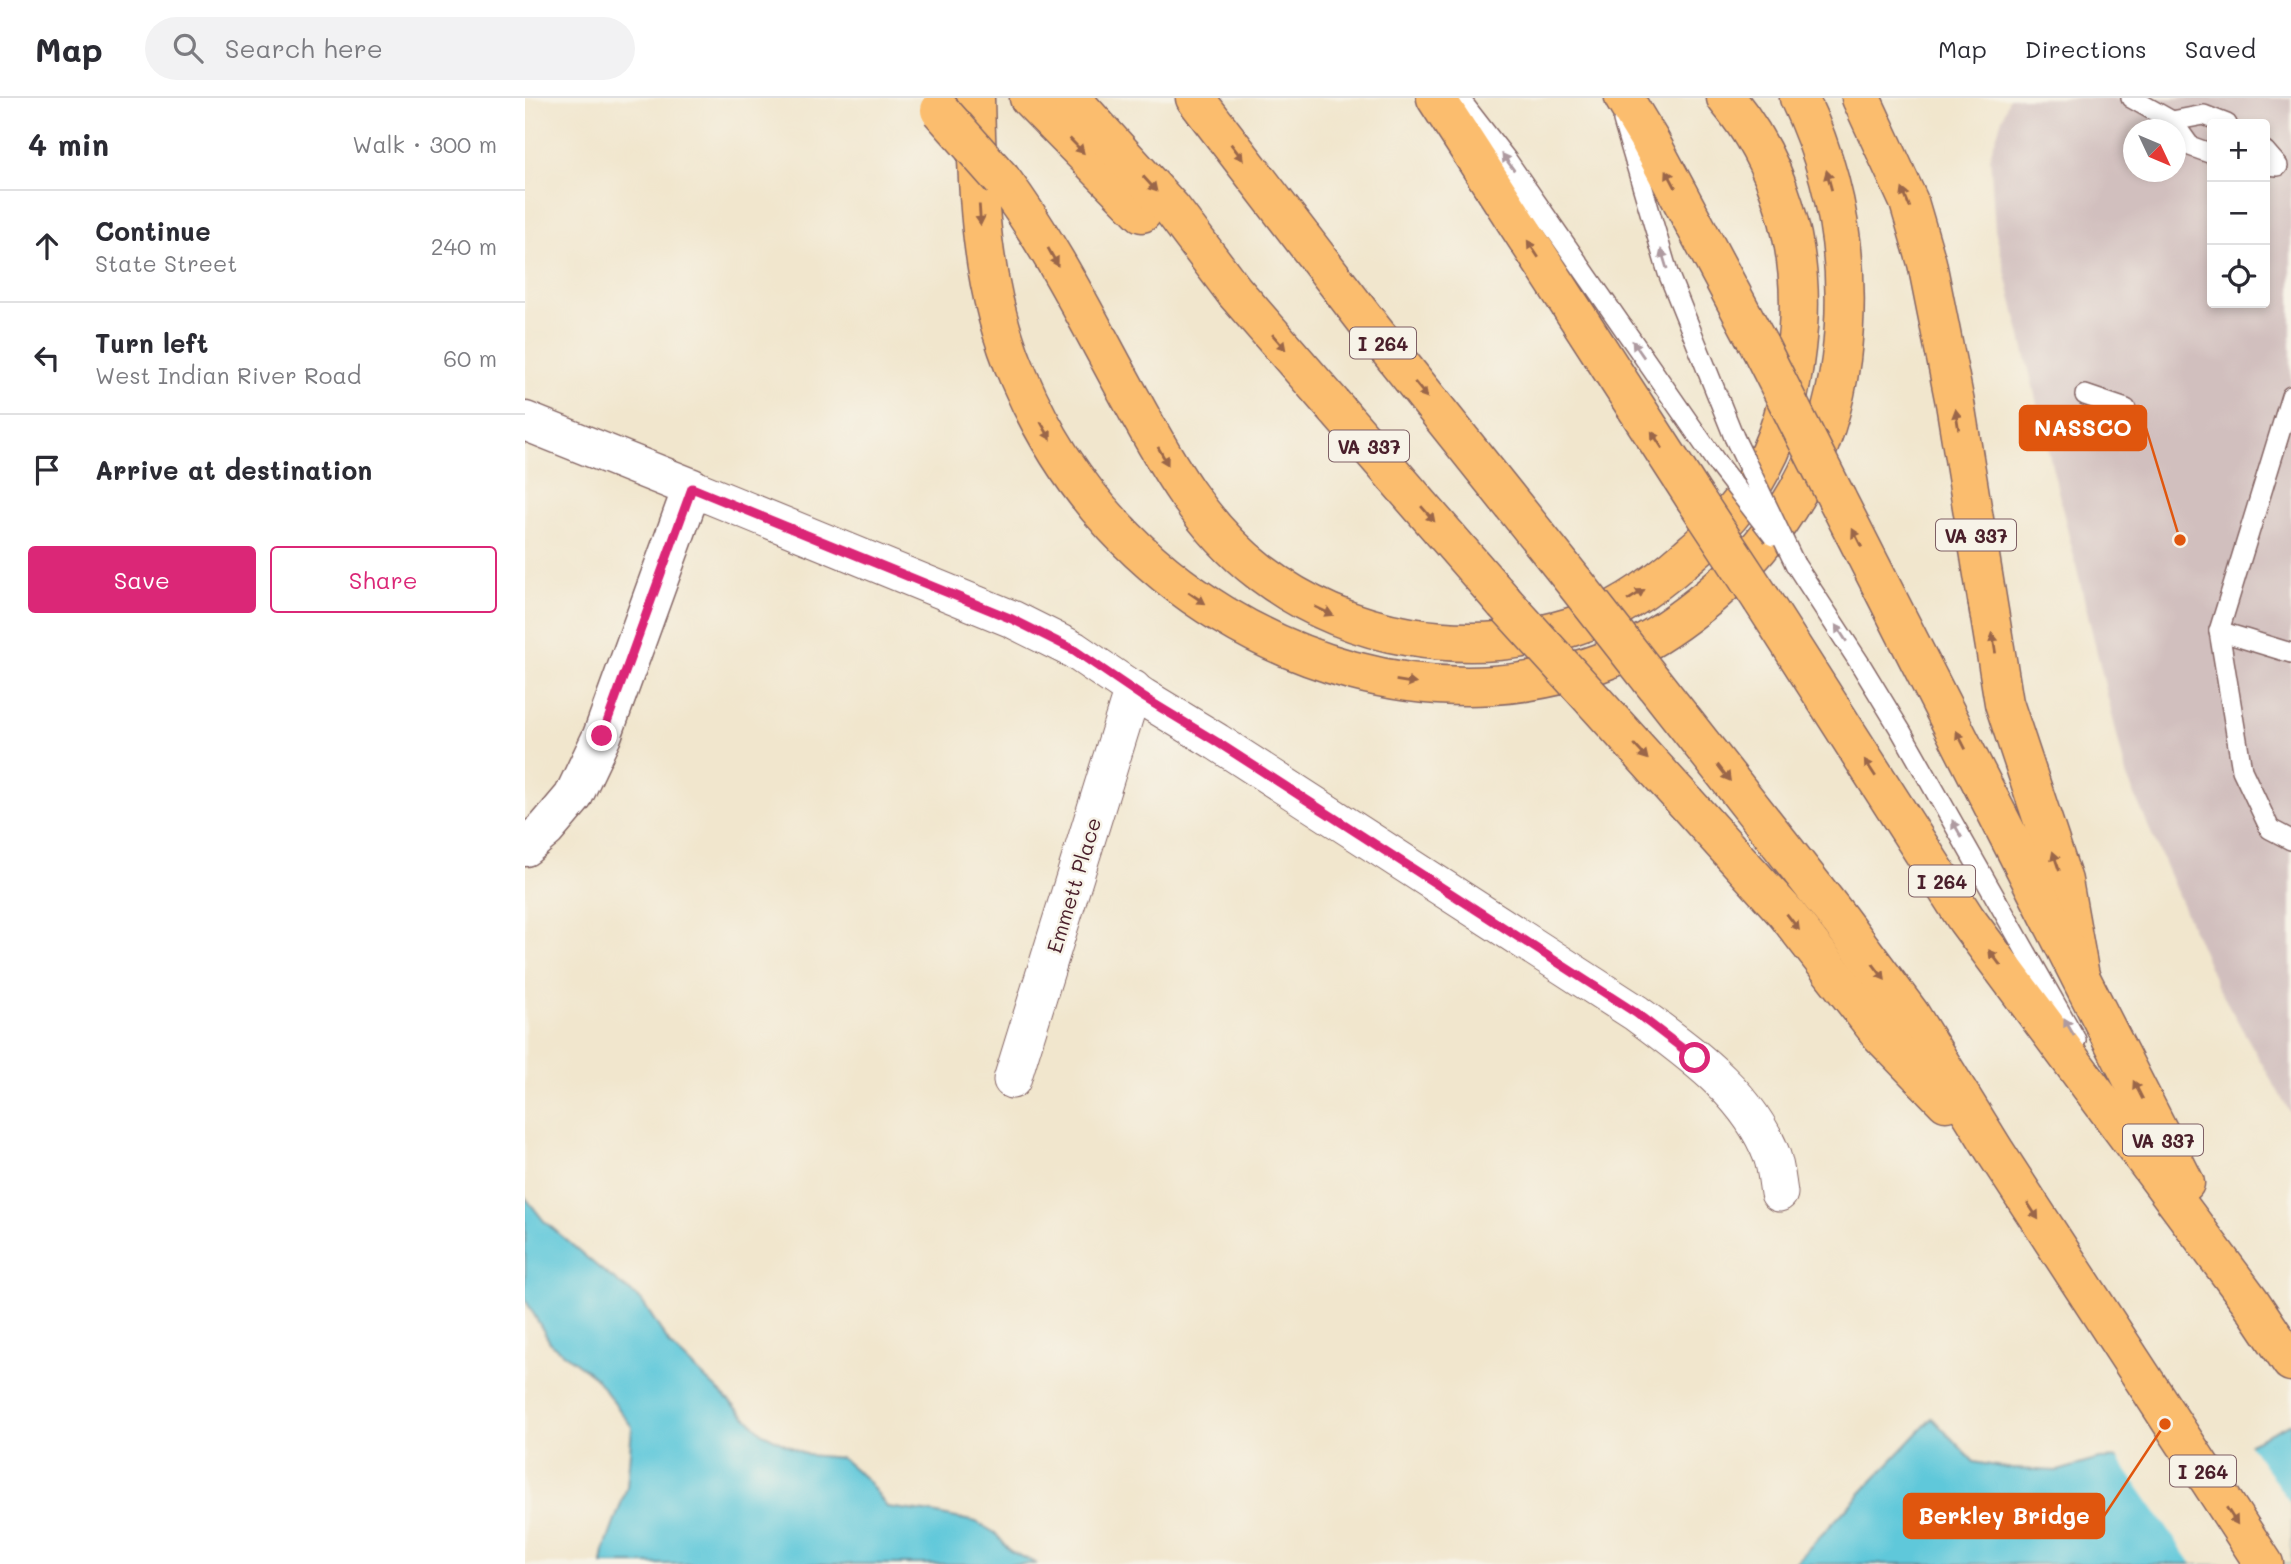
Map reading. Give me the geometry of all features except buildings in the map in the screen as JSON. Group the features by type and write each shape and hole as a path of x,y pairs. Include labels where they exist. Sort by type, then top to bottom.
{"highway":[{"name":"VA 337","path":"1029,98 1155,227 1234,291 1504,602 1786,913 1881,1035 1996,1153"},
{"path":"1070,98 1173,209 1234,291"},
{"name":"I 264","path":"1195,98 1373,330 1832,909 1910,1014 1996,1153 2264,1564"},
{"name":"I 264","path":"1436,98 1966,919 2250,1301 2291,1362"},
{"path":"1624,98 1650,141 1760,347 2080,976"},
{"path":"948,102 1037,229 1174,476 1207,521 1229,545 1286,591 1352,623 1377,631 1426,640 1466,642 1528,638 1574,626 1619,605 1661,580 1728,520 1764,465 1785,415 1795,360 1800,296 1795,246 1783,203 1763,156 1737,112 1725,98"},
{"path":"948,102 976,160 981,234 989,282 1000,326 1017,375 1065,464 1095,504 1136,549 1189,593 1270,640 1318,660 1374,676 1419,684 1468,687 1510,685 1553,677 1628,651 1654,636 1712,594 1756,553 1786,512 1809,472 1827,427 1838,379 1846,299 1838,211 1825,164 1799,98"},
{"name":"VA 337","path":"1861,98 1909,202 1927,263 1955,403 2004,703 2063,881 2080,976 2204,1220 2250,1301"}],"street":[{"path":"525,421 1012,619 1074,650 1636,1013 1695,1058 1728,1087 1759,1128 1773,1157 1779,1193"},
{"path":"525,847 547,829 573,797 602,736 692,488"},
{"name":"Emmett Place","path":"1012,1080 1133,689"}],"lane":[{"path":"1459,98 1507,160 1719,466 1795,564 1859,662 1901,731 2138,1150"},
{"path":"1616,98 1668,273 1734,437 1795,564"},
{"path":"2131,98 2168,119"},
{"path":"2183,119 2204,115 2214,119"},
{"path":"2186,140 2190,146 2207,152"},
{"path":"2085,395 2126,409"},
{"path":"2291,396 2219,631 2242,770 2270,829 2291,840"},
{"path":"2219,631 2291,653"}],"shaded area":[{"path":"2009,98 2291,98 2291,1114 2217,985 2127,777 1995,229 1990,155"}],"water":[{"path":"525,1197 544,1221 641,1300 671,1346 763,1433 807,1455 841,1458 867,1480 887,1507 976,1522 995,1533 1010,1551 1037,1564 602,1564 604,1551 627,1487 632,1427 595,1377 551,1344 525,1299"},
{"path":"1932,1418 1974,1462 2012,1469 2058,1471 2099,1459 2225,1455 2291,1423 2291,1564 1794,1564"}],"pier":[{"path":"2247,1441 2291,1504 2291,1564 2192,1564 2116,1455 2224,1451"}],"place":[{"name":"NASSCO","path":"2180,540"},
{"name":"Berkley Bridge","path":"2165,1424"}],"route":[{"path":"602,736 692,488 1012,619 1074,650 1636,1013 1695,1058"}]}
